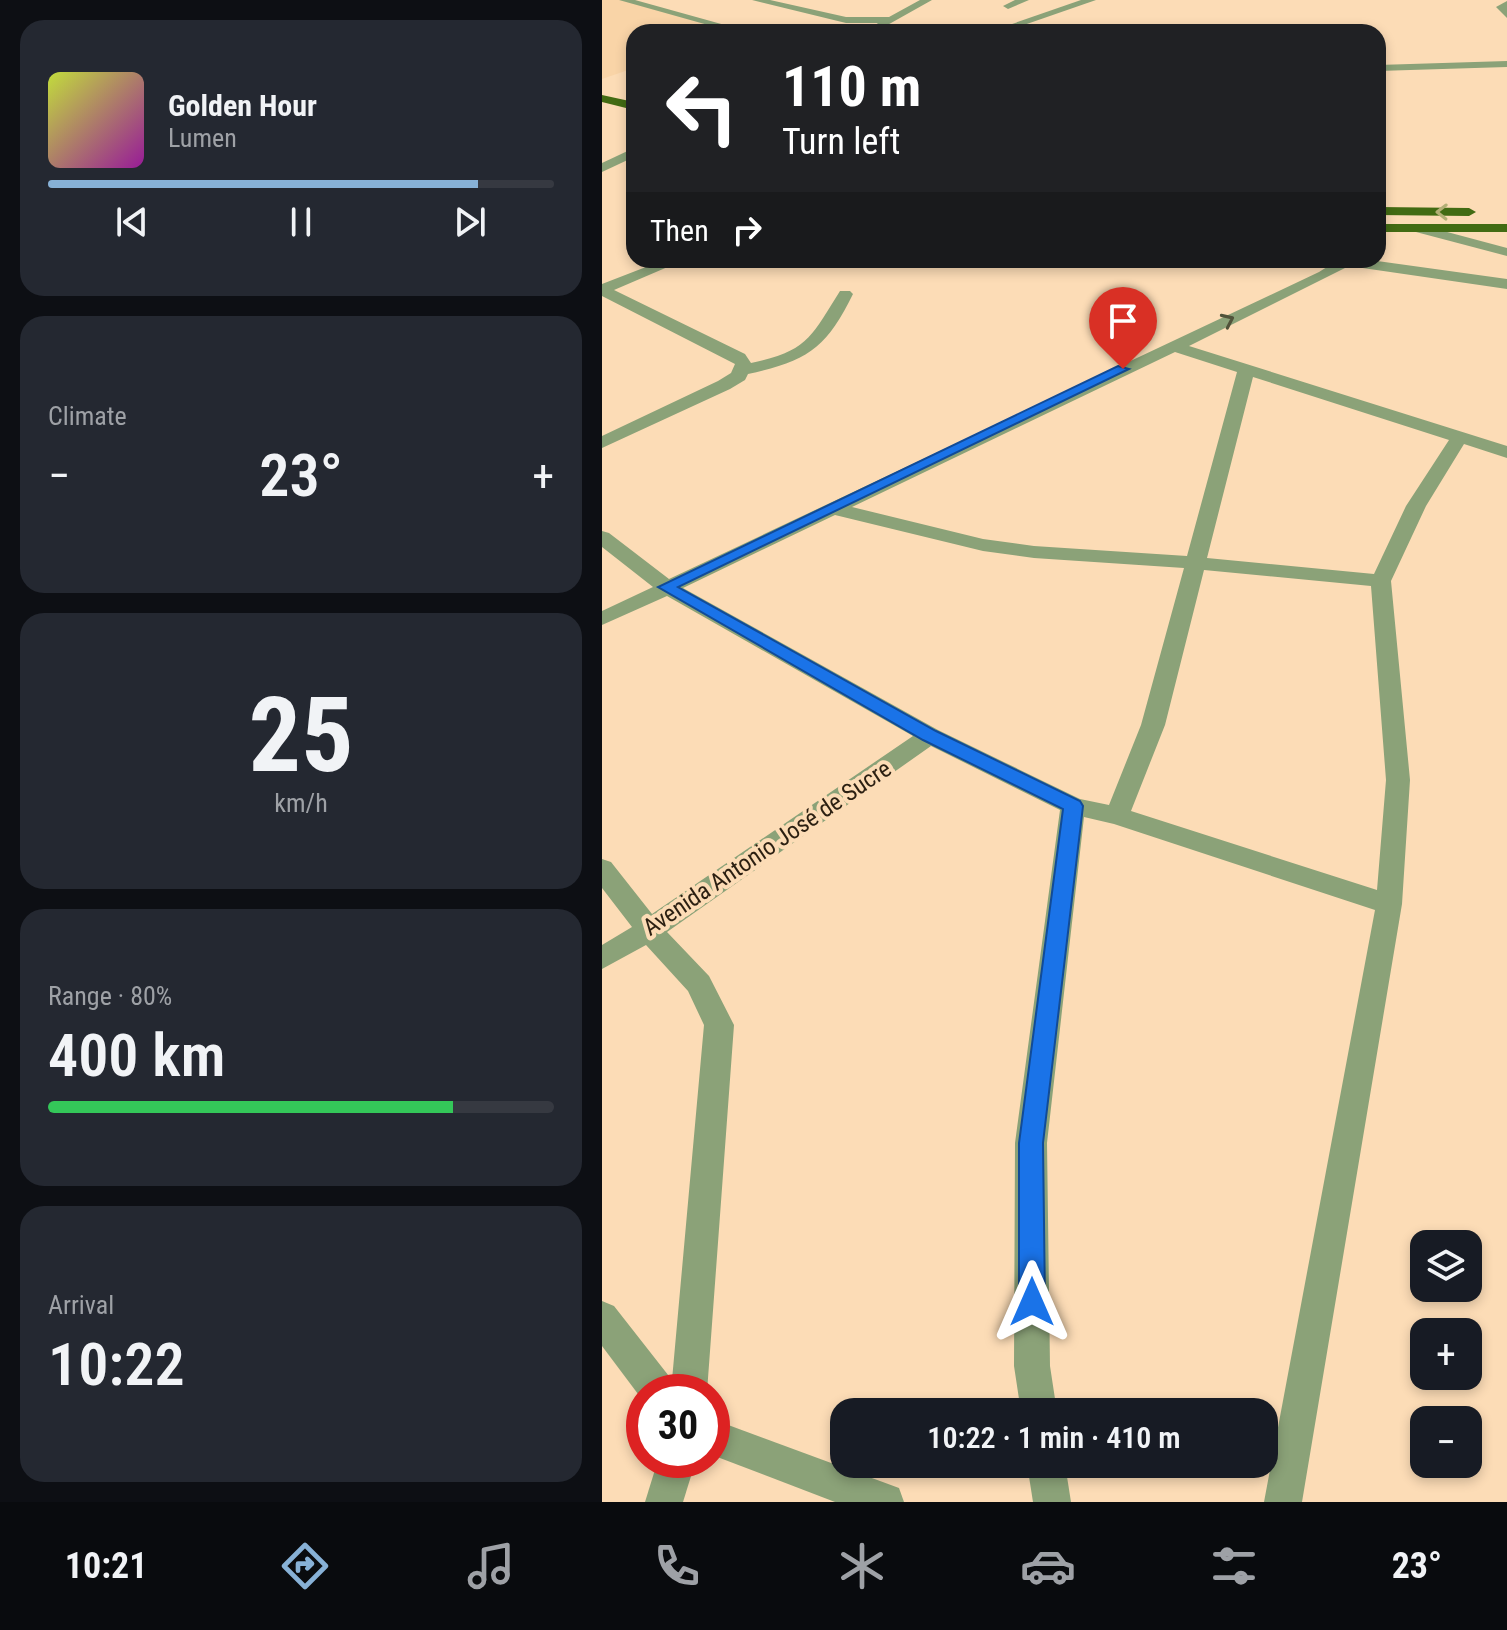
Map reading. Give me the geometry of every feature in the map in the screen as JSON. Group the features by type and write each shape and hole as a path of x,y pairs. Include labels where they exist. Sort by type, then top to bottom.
{"main road":[{"path":"602,98 626,104"},
{"path":"1386,211 1480,212"},
{"path":"1386,228 1507,228"}],"street":[{"path":"624,0 714,24"},
{"path":"642,5 661,0"},
{"path":"757,0 852,20 889,20"},
{"path":"883,24 927,0"},
{"path":"1008,6 1024,0"},
{"path":"1018,24 1091,0"},
{"path":"1507,4 1501,7 1507,15"},
{"path":"771,17 796,9"},
{"path":"1386,68 1507,64"},
{"path":"602,168 626,156"},
{"path":"1421,229 1507,252"},
{"path":"1386,267 1507,284"},
{"path":"602,289 656,268"},
{"path":"602,619 1336,268"},
{"path":"602,289 739,358 743,370"},
{"path":"602,443 724,385 743,370 778,363 808,350 828,332 845,294"},
{"path":"1173,346 1507,452"},
{"path":"1117,816 1153,725 1198,563 1246,370"},
{"path":"1283,1502 1389,904 1398,780 1381,581 1416,506 1460,437"},
{"path":"830,508 983,545 1034,552 1198,563 1381,581"},
{"path":"602,537 666,587 930,736 1073,806 1117,816 1389,904"},
{"name":"Avenida Antonio José de Sucre","path":"602,958 649,930 930,736"},
{"path":"1037,1398 1032,1366 1031,1143 1073,806"},
{"path":"602,869 649,930 699,984 719,1025 690,1374"},
{"path":"602,1318 645,1374"},
{"path":"730,1444 885,1502"},
{"path":"664,1502 671,1478"},
{"path":"1048,1478 1052,1502"}],"shaded area":[{"path":"602,0 621,0 706,24 626,24 626,71 602,79"}],"route":[{"path":"1032,1302 1031,1143 1073,806 930,736 666,587 1123,369"}]}
